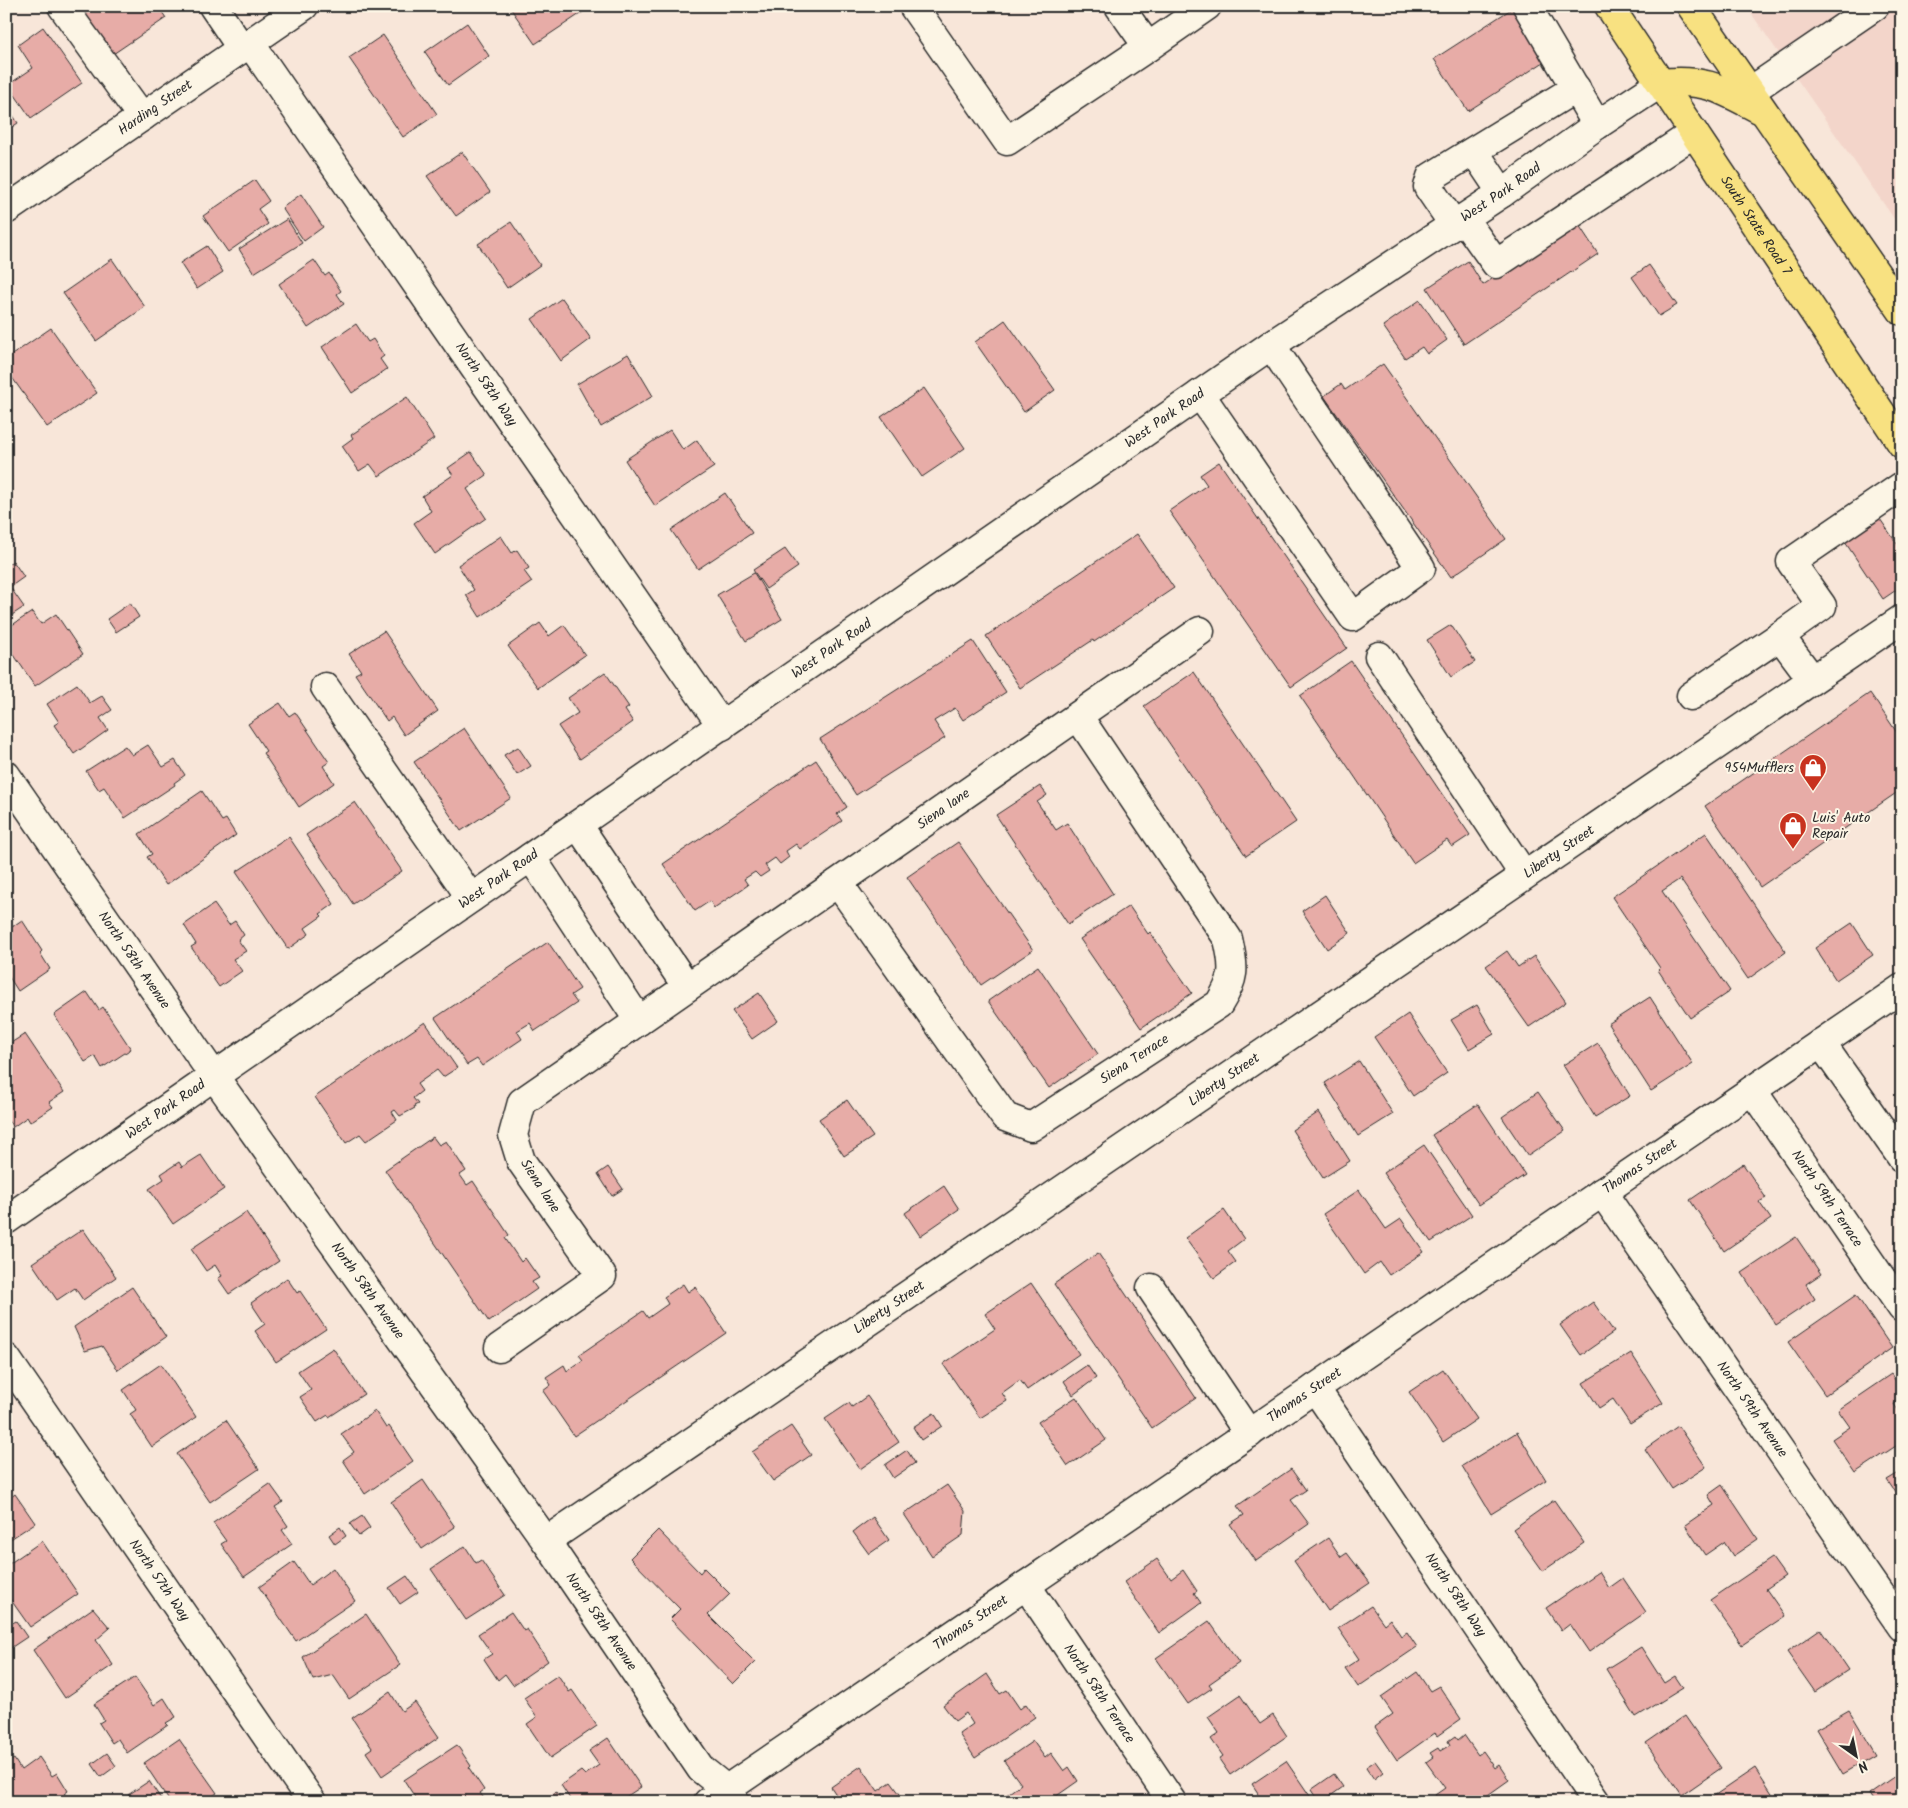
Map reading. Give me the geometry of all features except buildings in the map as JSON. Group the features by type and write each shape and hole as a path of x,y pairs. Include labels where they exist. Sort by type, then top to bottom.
{"main road":[{"name":"South State Road 7","path":"1609,6 1902,444"},
{"path":"1691,6 1902,311"},
{"path":"1661,83 1681,81 1702,83 1757,102"}],"street":[{"path":"62,6 142,117"},
{"name":"North 58th Way","path":"214,6 246,46 722,726"},
{"name":"Harding Street","path":"6,210 304,6"},
{"path":"913,6 1006,142 1148,48 1207,6"},
{"path":"1119,6 1148,48"},
{"path":"1527,6 1597,125"},
{"path":"1757,102 1875,6"},
{"name":"West Park Road","path":"6,1220 1271,345 1502,194 1597,125 1661,83"},
{"path":"1576,88 1431,177 1428,186 1496,264 1694,132"},
{"path":"1474,151 1502,194"},
{"path":"1200,394 1353,617 1422,568 1271,345"},
{"path":"1691,696 1822,606 1791,562 1902,486"},
{"name":"Liberty Street","path":"546,1541 1902,618"},
{"name":"Siena lane","path":"500,1348 602,1276 521,1162 513,1135 522,1102 1200,631"},
{"path":"1780,636 1812,679"},
{"path":"1379,656 1524,875"},
{"path":"325,688 472,898"},
{"name":"Siena Terrace","path":"838,883 1006,1117 1031,1126 1219,1004 1230,985 1231,978 1233,963 1228,940 1078,716"},
{"name":"North 58th Avenue","path":"6,775 214,1076 546,1541 701,1769 723,1798"},
{"path":"578,825 687,987"},
{"path":"531,857 639,1020"},
{"name":"Thomas Street","path":"723,1798 1026,1585 1902,988"},
{"path":"1821,1043 1902,1158"},
{"name":"North 59th Terrace","path":"1752,1090 1894,1280 1902,1308"},
{"name":"North 59th Avenue","path":"1602,1192 1902,1626"},
{"path":"1151,1288 1249,1434"},
{"name":"North 57th Way","path":"6,1358 312,1802"},
{"name":"North 58th Way","path":"1315,1388 1596,1802"},
{"name":"North 58th Terrace","path":"1026,1585 1172,1802"}],"shaded area":[{"path":"1746,6 1902,6 1902,230"}],"place":[{"name":"954Mufflers","path":"1813,792"},
{"name":"Luis' Auto Repair","path":"1793,850"}]}
